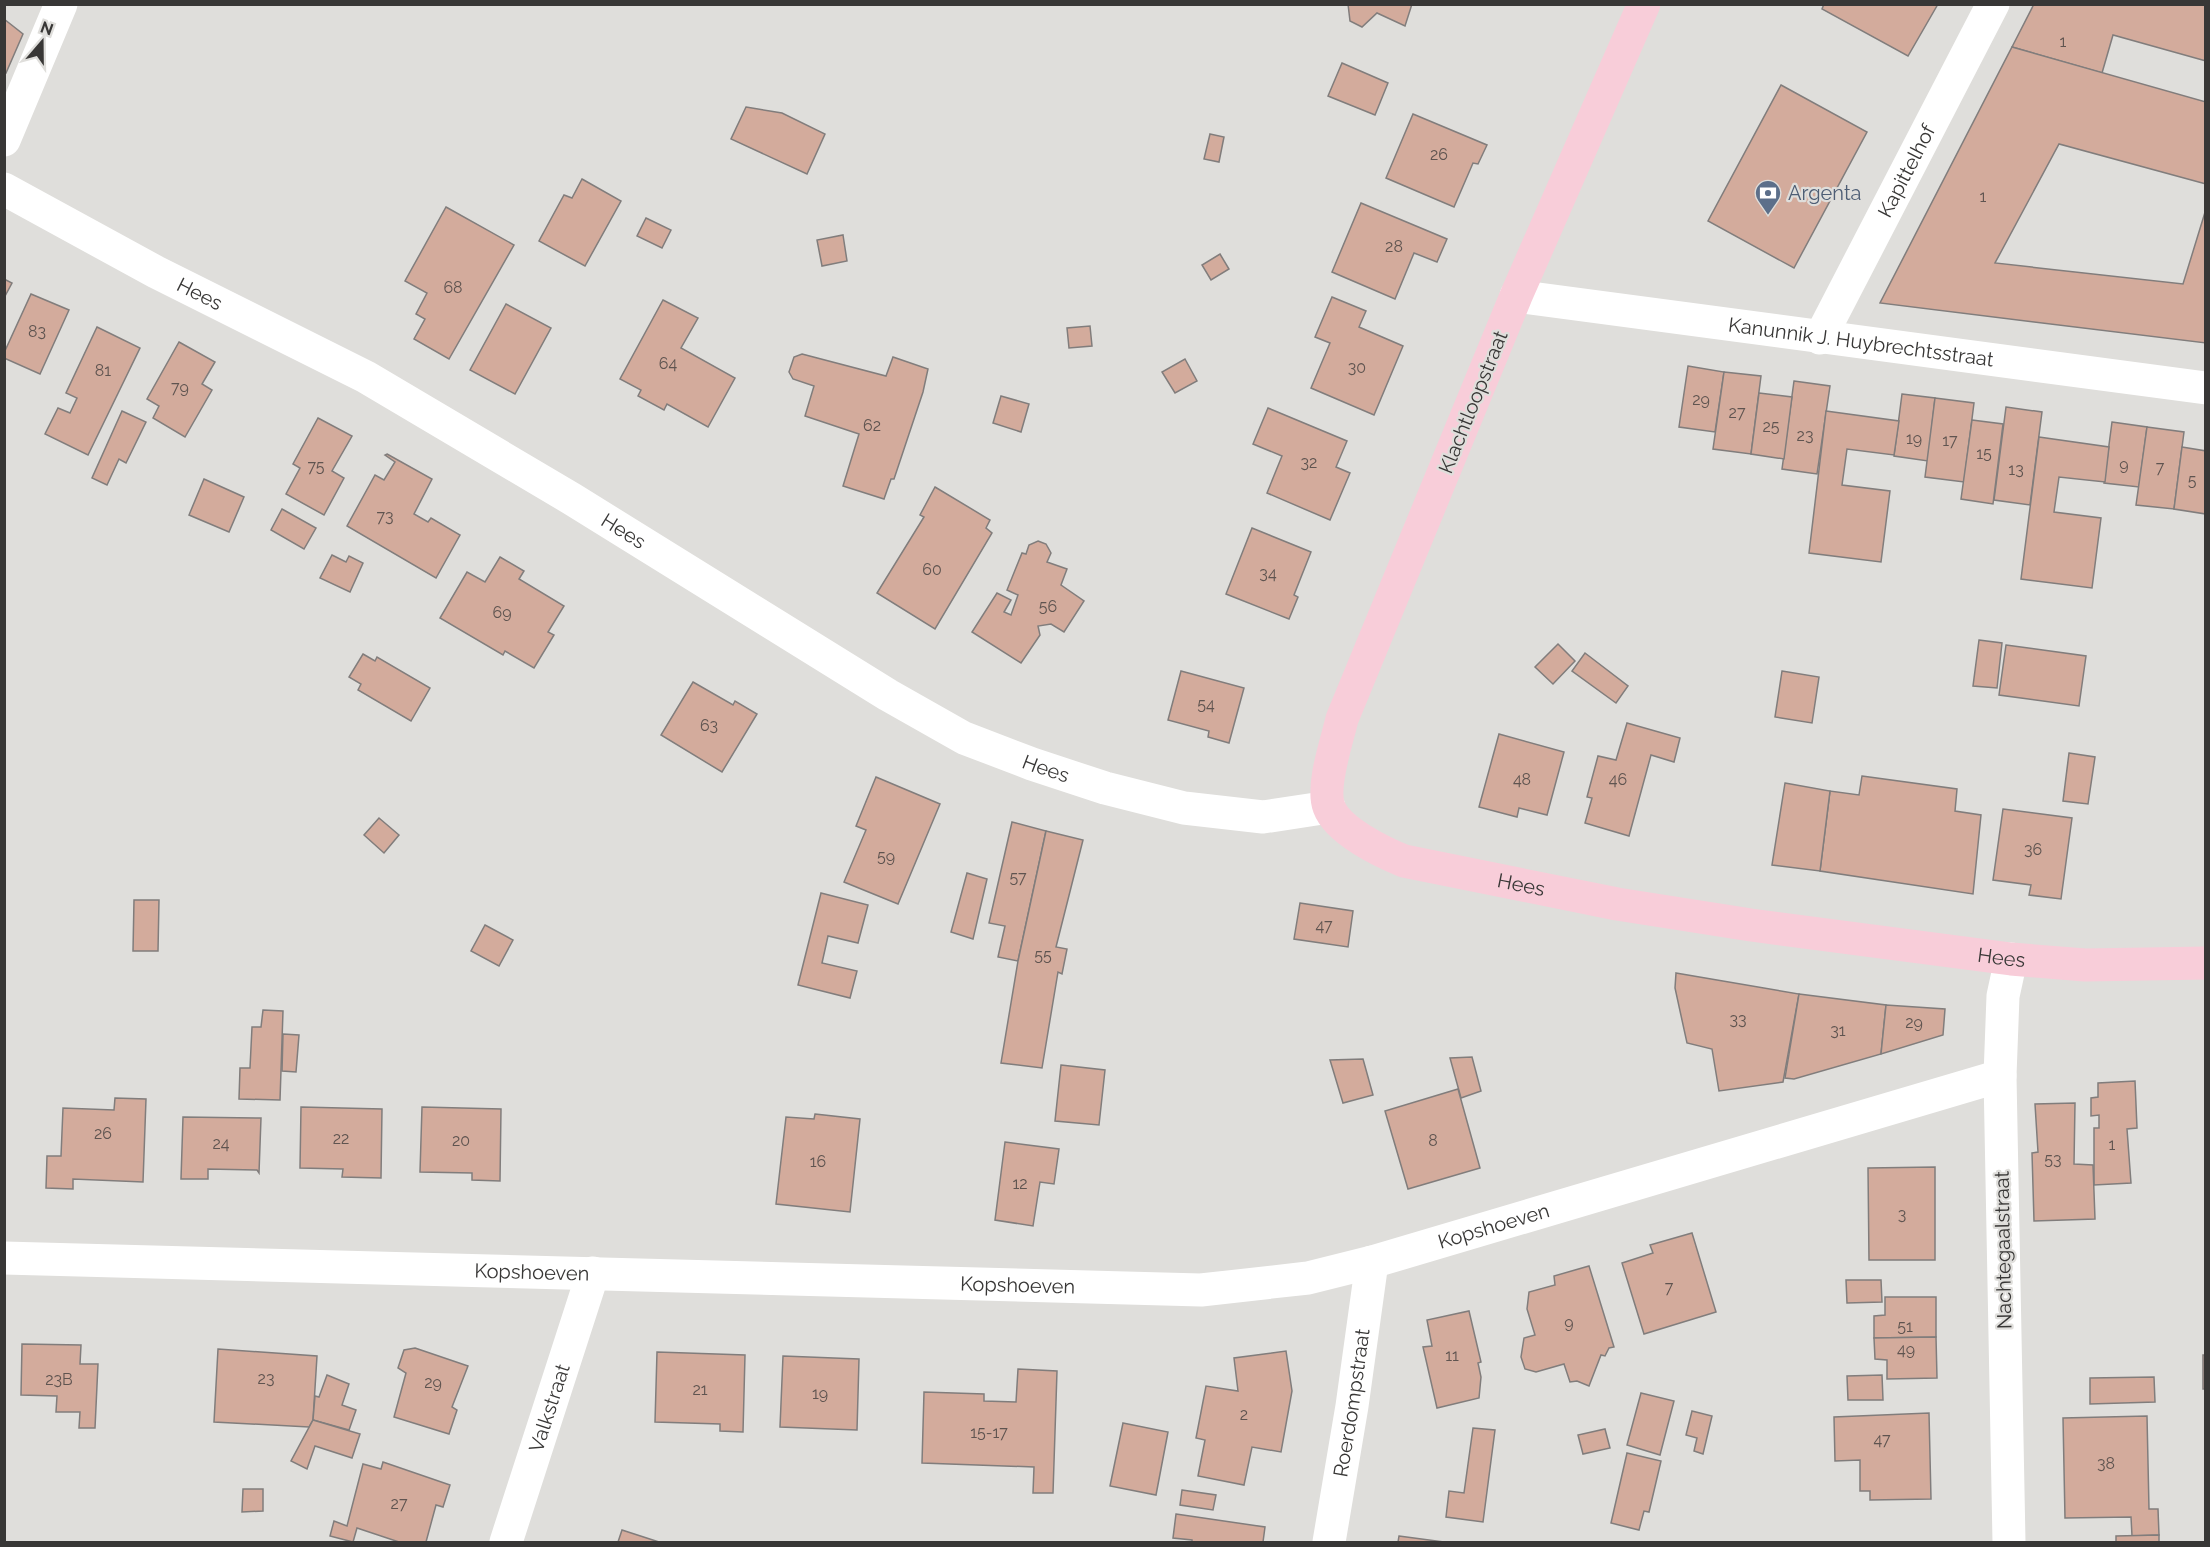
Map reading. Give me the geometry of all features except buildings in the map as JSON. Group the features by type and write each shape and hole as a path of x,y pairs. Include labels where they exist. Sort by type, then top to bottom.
{"main road":[{"name":"Klachtloopstraat","path":"1329,807 1328,780 1342,719 1516,296 1644,4"},
{"name":"Hees","path":"1329,807 1350,832 1372,848 1404,861 1450,872 1740,923 2011,959 2085,965 2205,963"}],"street":[{"path":"4,140 61,4"},
{"name":"Kapittelhof","path":"1820,338 1993,4"},
{"name":"Hees","path":"4,189 156,272 366,377 572,499 888,695 964,738 1105,788 1184,808 1263,817 1329,807"},
{"name":"Kanunnik J. Huybrechtsstraat","path":"1516,296 2205,388"},
{"name":"Nachtegaalstraat","path":"2009,1542 2000,1076 2003,996 2011,959"},
{"name":"Kopshoeven","path":"4,1258 1201,1290 1308,1278 1372,1262 2000,1076"},
{"name":"Roerdompstraat","path":"1329,1542 1352,1406 1372,1262"},
{"name":"Valkstraat","path":"506,1542 593,1273"}],"place":[{"name":"Argenta","path":"1768,216"}]}
